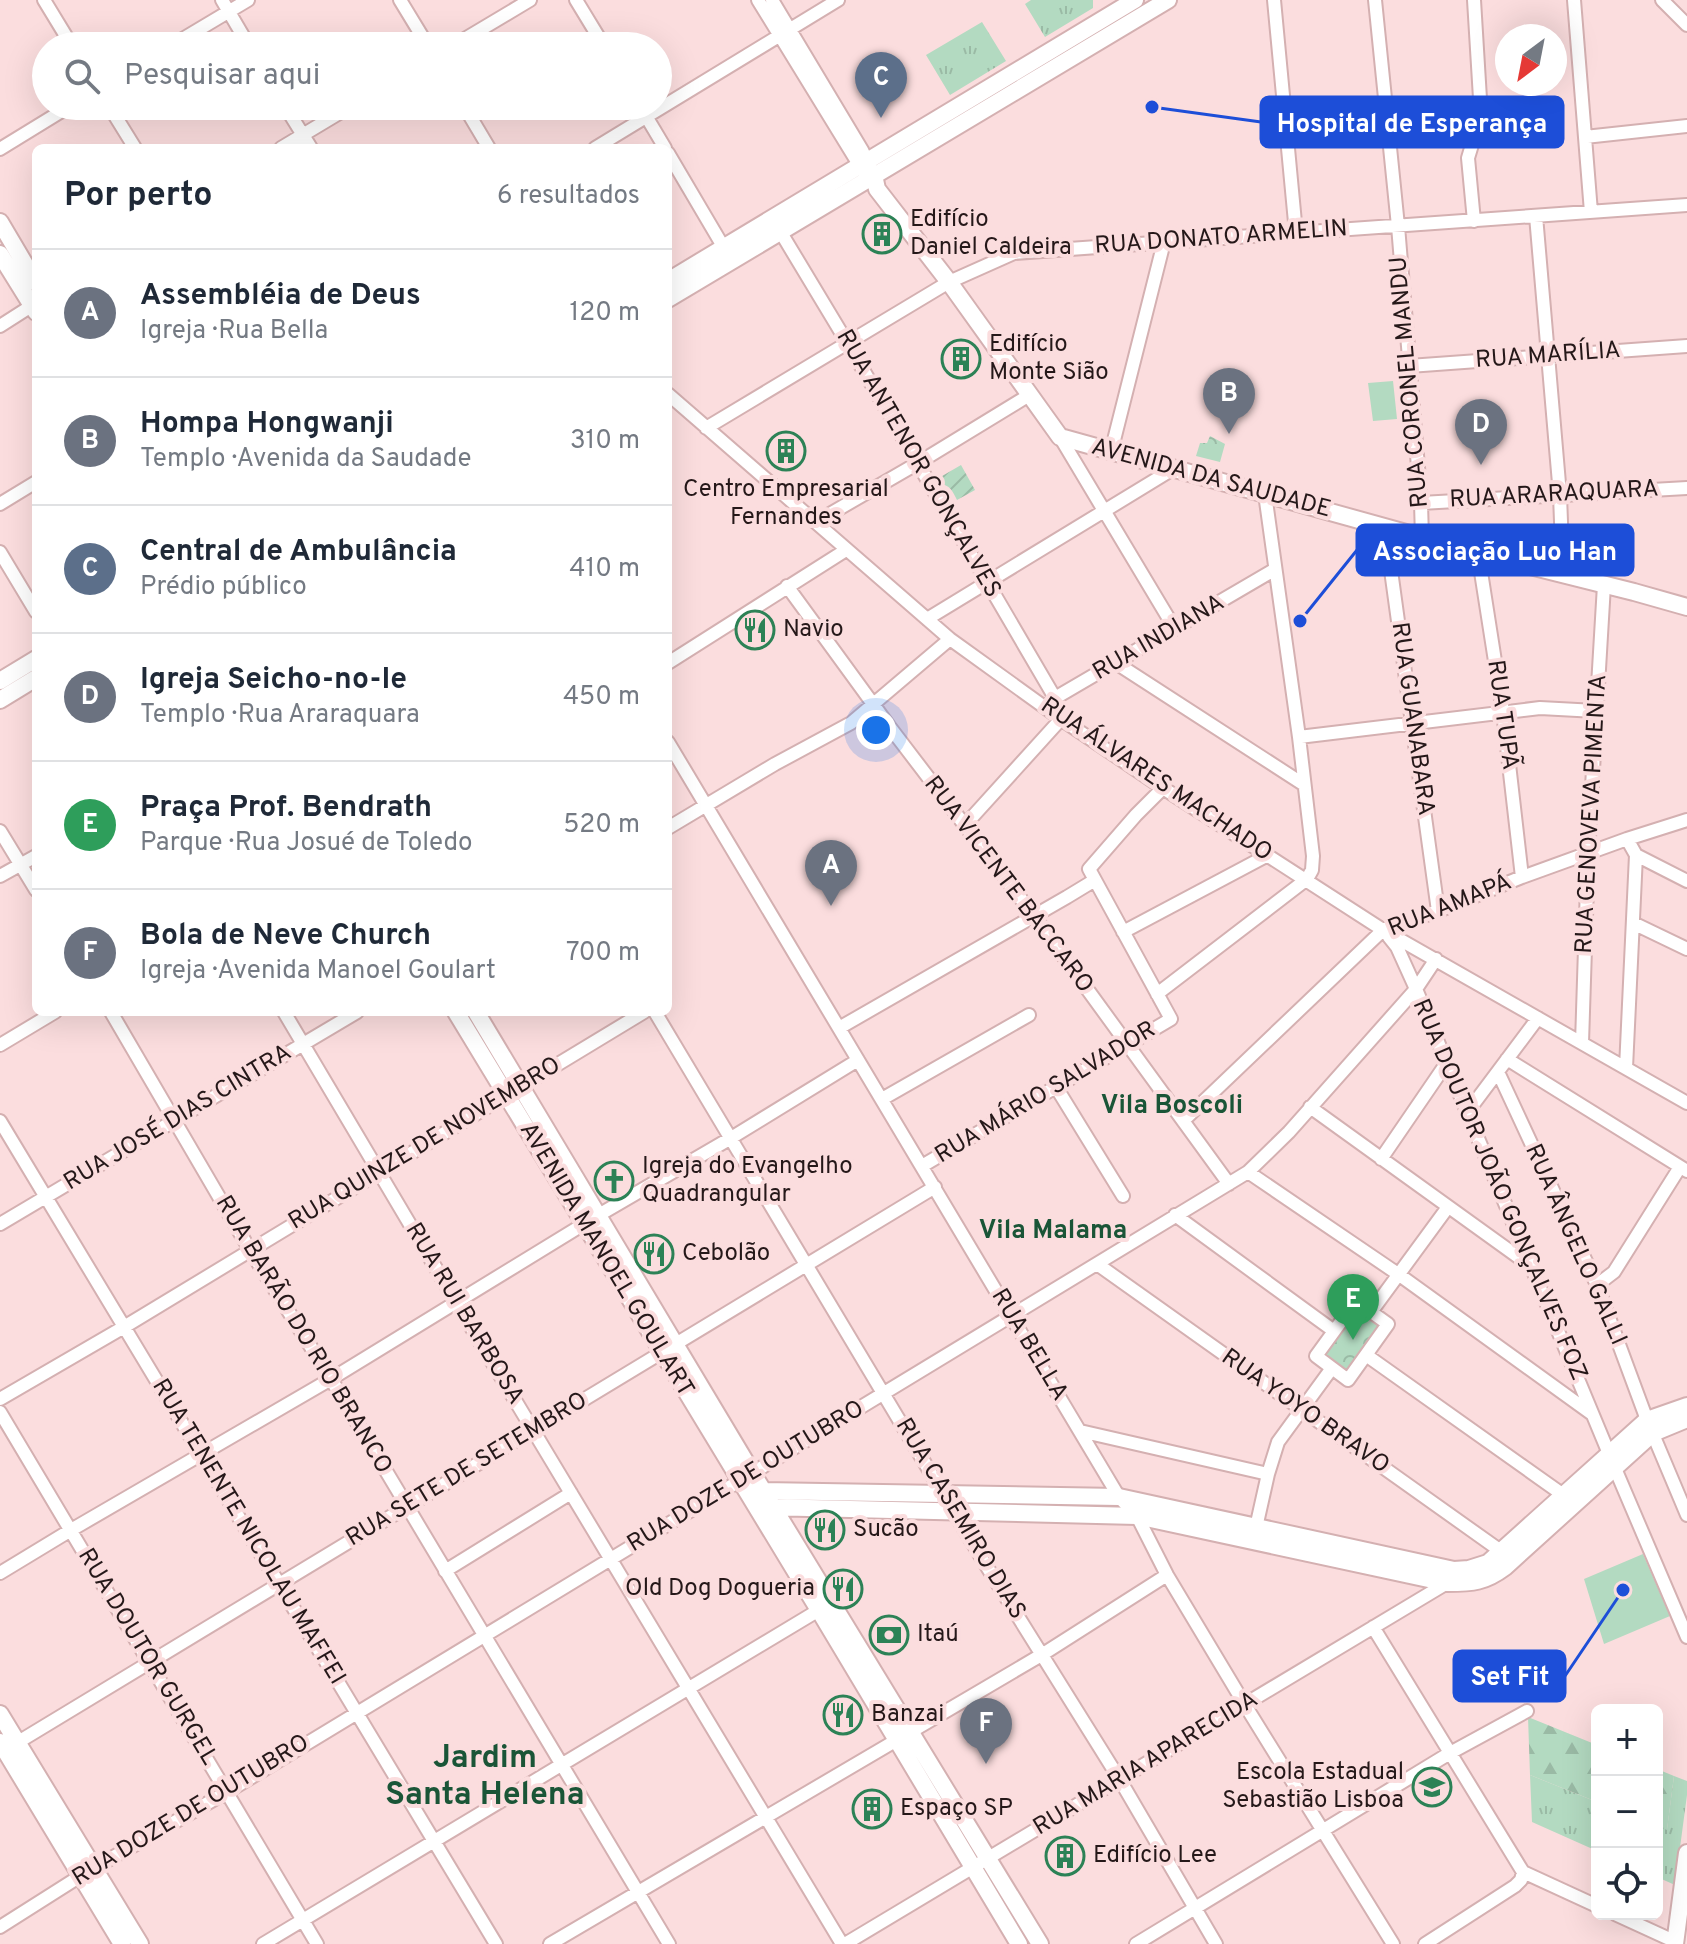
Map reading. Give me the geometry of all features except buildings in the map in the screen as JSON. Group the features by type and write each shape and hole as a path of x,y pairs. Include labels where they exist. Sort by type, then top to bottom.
{"main road":[{"path":"672,279 780,231 867,170 1135,0"},
{"path":"672,296 721,255 1168,0"},
{"path":"867,170 877,189 949,282 1060,437"},
{"path":"0,222 32,276"},
{"path":"0,254 32,302"},
{"name":"AVENIDA DA SAUDADE","path":"1060,437 1422,538 1687,607"},
{"path":"0,681 32,661"},
{"path":"0,700 32,680"},
{"name":"AVENIDA MANOEL GOULART","path":"458,1016 506,1095 591,1220 764,1502 903,1736 973,1868 1019,1944"},
{"name":"AVENIDA MANOEL GOULART","path":"478,1016 521,1086 591,1220"},
{"path":"764,1502 943,1494 1119,1497 1447,1583 1474,1583 1491,1577 1506,1556 1650,1427 1687,1406"},
{"path":"1650,1427 1687,1419"},
{"path":"764,1502 1137,1516 1454,1570 1469,1569 1506,1556"},
{"name":"AVENIDA MANOEL GOULART","path":"764,1502 819,1610 988,1859 1040,1944"},
{"path":"0,1714 6,1747 88,1872 140,1944"},
{"path":"1676,1943 1687,1853"},
{"path":"88,1872 122,1944"}],"street":[{"path":"44,0 63,32"},
{"path":"190,32 225,6 248,0"},
{"path":"400,0 419,32"},
{"path":"476,32 530,0"},
{"path":"576,0 595,32"},
{"path":"758,0 786,33"},
{"path":"772,0 786,33 867,170"},
{"path":"672,95 786,33 838,0"},
{"path":"1274,0 1296,233"},
{"name":"RUA CORONEL MANDU","path":"1375,0 1398,226 1422,538"},
{"path":"1474,0 1481,115 1468,158 1474,221"},
{"path":"1574,0 1591,212"},
{"path":"1662,0 1687,25"},
{"path":"225,6 241,32"},
{"path":"0,149 47,120"},
{"path":"118,120 133,144"},
{"path":"294,120 309,144"},
{"path":"287,144 327,120"},
{"path":"472,120 487,144"},
{"path":"600,144 631,120"},
{"path":"648,120 662,144"},
{"path":"1585,137 1687,126"},
{"path":"672,161 721,255"},
{"name":"RUA DONATO ARMELIN","path":"706,428 949,282 1014,253 1687,205"},
{"path":"1536,216 1550,355 1563,575"},
{"name":"RUA ANTENOR GONÇALVES","path":"780,231 987,582 1051,703"},
{"path":"1111,452 1164,242"},
{"path":"0,326 32,309"},
{"name":"RUA MARÍLIA","path":"1409,366 1687,346"},
{"path":"816,522 1031,394"},
{"name":"RUA ÁLVARES MACHADO","path":"672,398 950,639 1051,703 1061,719 1383,930 1687,1103"},
{"path":"1060,437 1175,629"},
{"path":"927,619 1173,469"},
{"path":"0,504 32,484"},
{"name":"RUA ARARAQUARA","path":"1421,503 1687,488"},
{"path":"1092,874 1157,994 1307,879 1312,870 1299,737 1265,494"},
{"name":"RUA GUANABARA","path":"1385,527 1438,911"},
{"path":"672,660 846,550"},
{"path":"0,552 32,605"},
{"name":"RUA TUPÃ","path":"1478,553 1503,712 1522,877"},
{"name":"RUA INDIANA","path":"1051,703 1274,570"},
{"name":"RUA GENOVEVA PIMENTA","path":"1582,1043 1588,854 1604,585"},
{"name":"RUA VICENTE BACCARO","path":"787,586 1034,916 1229,1184"},
{"path":"672,826 851,723 950,639"},
{"path":"1116,663 1303,784"},
{"path":"1299,737 1540,708 1596,711"},
{"path":"965,825 1061,719"},
{"name":"RUA BELLA","path":"672,749 1119,1497 1137,1516 1167,1575 1393,1944"},
{"path":"839,1028 1034,916 1092,874 1136,815 1163,788"},
{"name":"RUA AMAPÁ","path":"1183,1121 1383,930 1627,839 1687,820"},
{"path":"0,831 32,884"},
{"path":"1626,1068 1636,855 1627,839"},
{"path":"1123,932 1268,855"},
{"path":"1636,855 1687,881"},
{"path":"0,876 32,858"},
{"path":"1633,923 1687,949"},
{"name":"RUA DOUTOR JOÃO GONÇALVES FOZ","path":"1383,930 1397,947 1416,989 1687,1637"},
{"name":"RUA DOZE DE OUTUBRO","path":"0,1927 1248,1172 1266,1157 1416,989 1436,959"},
{"name":"RUA MÁRIO SALVADOR","path":"922,1166 1171,1019 1157,994"},
{"path":"882,1099 1029,1015"},
{"path":"0,1045 48,1016"},
{"name":"RUA BARÃO DO RIO BRANCO","path":"113,1016 250,1250 331,1379 669,1944"},
{"name":"RUA RUI BARBOSA","path":"286,1016 844,1944"},
{"name":"RUA JOSÉ DIAS CINTRA","path":"0,1224 350,1016"},
{"name":"RUA QUINZE DE NOVEMBRO","path":"0,1399 637,1016"},
{"name":"RUA CASEMIRO DIAS","path":"657,1016 1216,1944"},
{"path":"1466,1114 1538,1018"},
{"path":"1507,1059 1684,1169 1614,1272 1597,1285"},
{"path":"0,1573 331,1379 858,1060"},
{"path":"1381,1159 1446,1064"},
{"name":"RUA ÂNGELO GALLI","path":"1498,1072 1597,1285 1687,1515"},
{"path":"1056,1087 1123,1196"},
{"path":"1310,1107 1531,1266"},
{"name":"RUA TENENTE NICOLAU MAFFEI","path":"0,1121 496,1944"},
{"path":"1248,1172 1398,1274 1592,1414"},
{"name":"RUA SETE DE SETEMBRO","path":"6,1747 935,1187"},
{"path":"1371,1312 1448,1207"},
{"path":"1175,1215 1334,1331"},
{"name":"RUA YOYO BRAVO","path":"1097,1264 1506,1556"},
{"path":"1356,1301 1371,1312 1388,1324 1348,1380 1316,1356 1356,1301"},
{"path":"1366,1355 1569,1500"},
{"path":"1255,1534 1278,1442 1332,1368"},
{"name":"RUA DOUTOR GURGEL","path":"0,1412 317,1944"},
{"path":"1080,1431 1268,1474"},
{"path":"445,1571 571,1493"},
{"path":"550,1944 1043,1654 1167,1575"},
{"name":"RUA MARIA APARECIDA","path":"844,1944 1447,1583"},
{"path":"263,1944 819,1610"},
{"path":"1373,1627 1523,1872 1591,1903"},
{"path":"1136,1944 1450,1753 1527,1711"},
{"path":"1425,1944 1515,1886 1523,1872"},
{"path":"1628,1920 1676,1943"}],"green space":[{"path":"1031,0 1093,0 1093,8 1045,37 1025,4"},
{"path":"982,22 1006,61 950,95 926,55"},
{"path":"1393,381 1397,419 1373,421 1368,383"},
{"path":"1210,436 1225,444 1220,462 1196,456 1200,443 1207,443"},
{"path":"961,465 975,490 957,500 951,489 939,484 937,479"},
{"path":"1358,1307 1383,1325 1348,1373 1323,1355"},
{"path":"1643,1554 1670,1616 1604,1644 1584,1579"},
{"path":"1528,1717 1591,1743 1591,1800 1530,1775"},
{"path":"1663,1771 1674,1776 1667,1830 1663,1828"},
{"path":"1530,1775 1591,1800 1591,1848 1532,1822"},
{"path":"1674,1776 1687,1781 1675,1885 1663,1880 1663,1828 1667,1829"}],"place":[{"name":"Hospital de Esperança","path":"1152,107"},
{"name":"Central de Ambulância","path":"881,118"},
{"name":"Edifício Daniel Caldeira","path":"882,234"},
{"name":"Edifício Monte Sião","path":"961,359"},
{"name":"Hompa Hongwanji","path":"1229,434"},
{"name":"Centro Empresarial Fernandes","path":"786,451"},
{"name":"Igreja Seicho-no-Ie","path":"1481,465"},
{"name":"Associação Luo Han","path":"1300,621"},
{"name":"Navio","path":"755,630"},
{"name":"Assembléia de Deus","path":"831,906"},
{"name":"Igreja do Evangelho Quadrangular","path":"614,1181"},
{"name":"Cebolão","path":"654,1254"},
{"name":"Praça Prof. Bendrath","path":"1353,1340"},
{"name":"Sucão","path":"825,1530"},
{"name":"Old Dog Dogueria","path":"843,1589"},
{"name":"Set Fit","path":"1623,1590"},
{"name":"Itaú","path":"889,1635"},
{"name":"Banzai","path":"843,1715"},
{"name":"Bola de Neve Church","path":"986,1764"},
{"name":"Escola Estadual Sebastião Lisboa","path":"1432,1787"},
{"name":"Espaço SP","path":"872,1809"},
{"name":"Edifício Lee","path":"1065,1856"}],"district":[{"name":"Vila Boscoli","path":"1172,1106"},
{"name":"Vila Malama","path":"1053,1231"},
{"name":"Jardim Santa Helena","path":"485,1778"}]}
